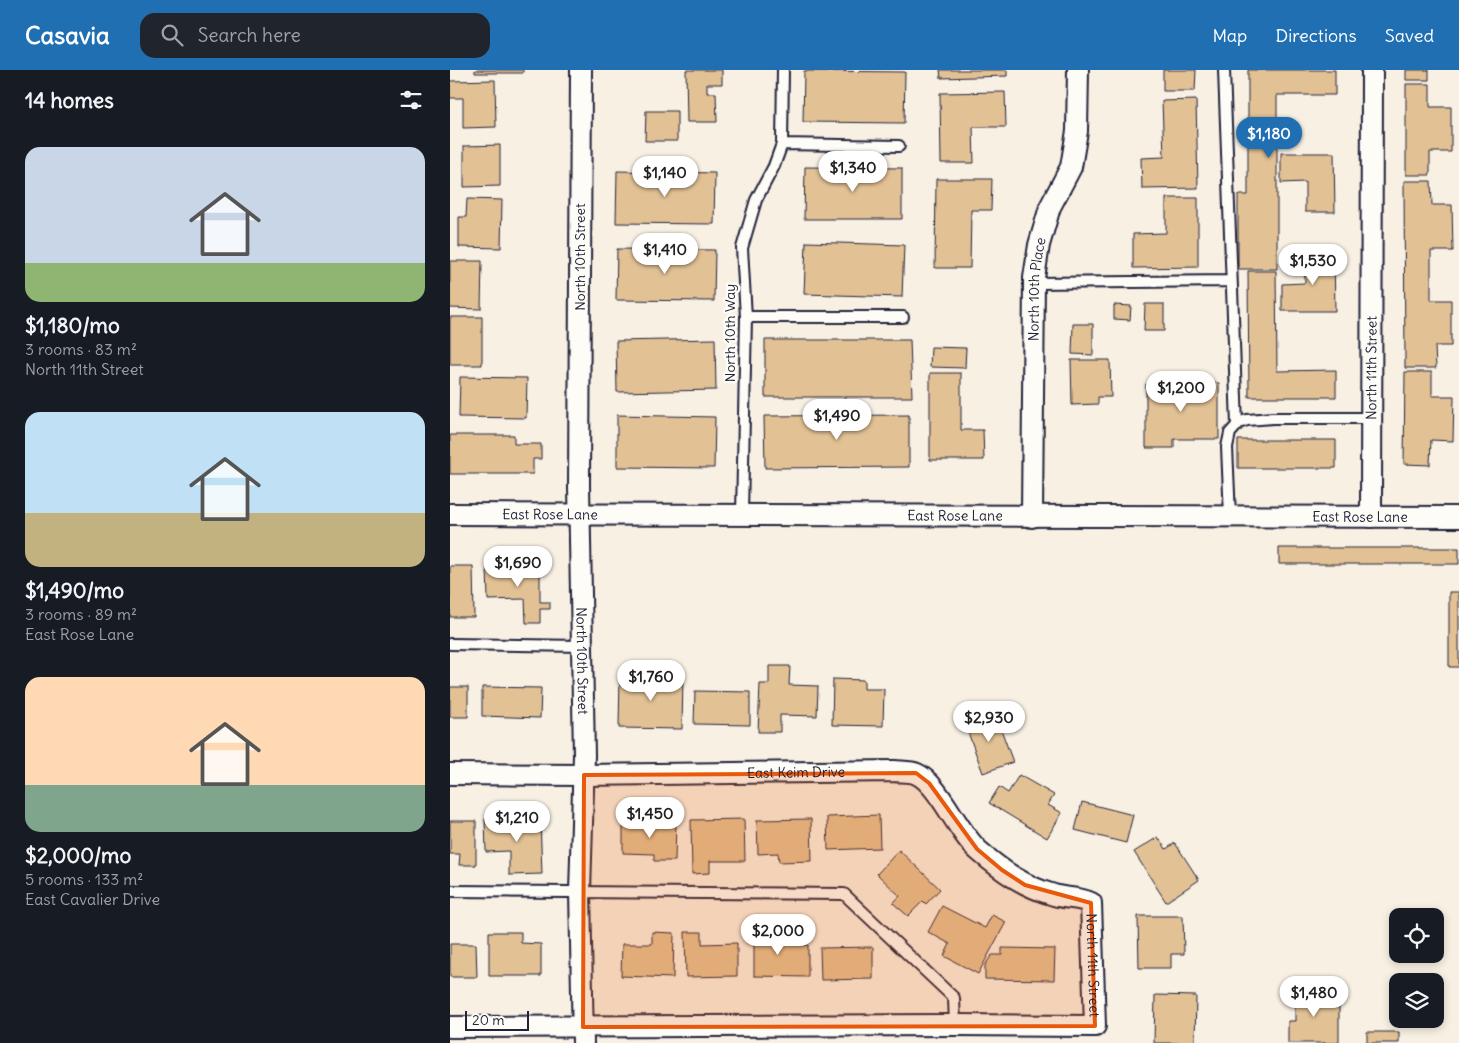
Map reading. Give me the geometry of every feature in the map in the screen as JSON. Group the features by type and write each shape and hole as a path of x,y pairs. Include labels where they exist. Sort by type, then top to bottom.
{"street":[{"name":"North 10th Street","path":"581,70 580,514 584,775 580,892 583,1035"},
{"name":"North 10th Place","path":"1032,517 1034,283 1039,244 1050,207 1071,167 1077,131 1078,70"},
{"name":"North 11th Street","path":"1371,517 1372,70"},
{"name":"East Rose Lane","path":"450,514 1459,517"},
{"name":"East Keim Drive","path":"450,774 584,775 894,771 916,774 929,783 977,849 1002,870 1025,885 1056,896 1081,898 1091,903"},
{"name":"North 11th Street","path":"955,1024 1096,1026 1091,903"},
{"path":"450,1026 583,1035 955,1024"}],"lane":[{"name":"North 10th Way","path":"742,514 746,317 742,248 756,200 774,166 782,144 782,70"},
{"path":"1224,70 1238,425"},
{"path":"782,144 899,146"},
{"path":"1034,283 1231,281"},
{"path":"746,317 903,317"},
{"path":"1230,517 1227,447 1230,434 1238,425 1247,420 1273,418 1372,418"},
{"path":"450,644 582,646"},
{"path":"450,891 844,894 954,998 955,1024"}],"highlighted area":[{"path":"916,773 929,783 977,849 1002,870 1025,885 1091,903 1095,1026 583,1027 584,775"}],"building":[{"path":"475,70 523,70 523,73 475,73"},
{"path":"686,70 722,70 722,84 707,84 707,93 716,93 717,122 687,122"},
{"path":"940,70 1007,70 1007,76 941,78"},
{"path":"1163,70 1196,70 1195,91 1163,91"},
{"path":"1248,70 1335,70 1335,95 1277,95 1277,269 1238,269 1238,195 1248,195"},
{"path":"1406,70 1429,70 1429,80 1406,80"},
{"path":"804,71 905,72 904,123 803,122"},
{"path":"495,80 496,127 463,128 463,98 450,98 450,81"},
{"path":"1406,84 1430,84 1430,107 1451,107 1451,152 1430,152 1430,175 1406,175"},
{"path":"1005,92 1006,127 973,127 974,163 941,163 940,93"},
{"path":"1196,100 1198,188 1142,189 1141,158 1164,157 1162,101"},
{"path":"646,111 677,111 677,141 645,141"},
{"path":"500,145 500,186 464,187 464,146"},
{"path":"1281,153 1334,153 1335,212 1305,212 1305,182 1281,183"},
{"path":"805,167 902,168 902,219 804,219"},
{"path":"617,171 715,173 714,224 616,223"},
{"path":"936,179 992,179 991,210 971,210 970,268 935,268"},
{"path":"1404,181 1431,181 1432,205 1452,205 1453,251 1431,251 1431,300 1451,300 1451,346 1435,346 1436,368 1405,368"},
{"path":"1166,198 1198,198 1198,267 1133,268 1133,234 1166,233"},
{"path":"467,199 502,200 501,248 459,247 459,217 466,217"},
{"path":"806,242 904,245 902,297 804,294"},
{"path":"617,249 715,250 714,301 616,300"},
{"path":"1334,252 1335,311 1282,311 1282,284 1305,283 1304,253"},
{"path":"450,261 482,261 481,309 450,308"},
{"path":"1248,271 1276,271 1277,371 1336,370 1336,397 1249,397"},
{"path":"1145,304 1164,304 1164,331 1144,331"},
{"path":"1114,305 1131,306 1130,320 1114,319"},
{"path":"450,317 482,317 482,365 450,365"},
{"path":"1073,324 1093,324 1093,355 1072,354"},
{"path":"715,339 716,390 617,392 616,341"},
{"path":"765,340 910,340 912,397 765,397"},
{"path":"931,347 966,348 965,368 930,367"},
{"path":"1071,360 1110,360 1111,397 1098,397 1098,404 1072,405"},
{"path":"1405,372 1432,372 1432,396 1454,396 1453,441 1431,440 1430,465 1404,464"},
{"path":"930,373 961,373 961,430 983,430 984,460 930,460"},
{"path":"460,377 527,378 526,418 459,417"},
{"path":"1219,383 1219,439 1174,439 1174,448 1146,448 1146,384"},
{"path":"617,415 715,417 714,468 617,467"},
{"path":"909,415 909,467 765,468 764,416"},
{"path":"450,435 514,435 514,444 541,444 541,459 533,459 533,474 450,474"},
{"path":"1238,440 1336,440 1336,468 1238,468"},
{"path":"1279,548 1459,548 1459,564 1279,564"},
{"path":"450,566 473,566 474,617 450,617"},
{"path":"540,566 540,602 550,602 550,609 540,609 540,623 526,623 525,599 488,600 487,567"},
{"path":"1449,592 1459,592 1459,667 1449,667"},
{"path":"769,666 790,666 789,685 818,686 817,716 780,715 780,732 758,732 760,684 769,684"},
{"path":"620,675 683,676 682,729 619,728"},
{"path":"833,679 864,680 864,689 884,689 883,726 832,725"},
{"path":"450,687 468,687 468,717 450,717"},
{"path":"482,687 541,688 540,718 482,716"},
{"path":"695,691 750,692 750,725 694,724"},
{"path":"995,713 1013,762 983,773 965,724"},
{"path":"1019,775 1054,795 1048,805 1062,813 1047,838 989,803 999,787 1008,793"},
{"path":"1082,802 1133,815 1126,843 1075,830"},
{"path":"879,815 880,848 828,850 827,817"},
{"path":"540,818 542,874 509,875 509,851 486,852 485,819"},
{"path":"744,819 745,861 710,861 710,873 692,874 691,820"},
{"path":"811,819 812,861 779,862 778,853 758,854 757,820"},
{"path":"623,820 676,821 675,861 654,861 654,854 623,853"},
{"path":"450,821 476,821 476,865 459,865 460,854 450,854"},
{"path":"1158,837 1166,849 1175,843 1199,880 1166,902 1134,852"},
{"path":"899,850 940,889 926,904 923,901 908,916 893,903 900,896 877,874"},
{"path":"942,906 985,928 992,915 1006,922 978,974 944,956 950,944 928,932"},
{"path":"1138,916 1183,916 1184,954 1171,954 1171,968 1139,968"},
{"path":"754,927 777,927 777,944 808,945 808,977 754,976"},
{"path":"489,932 521,932 521,943 541,944 541,976 489,976"},
{"path":"652,932 674,933 673,978 621,976 622,944 652,944"},
{"path":"685,932 702,932 702,944 737,943 737,976 686,977"},
{"path":"450,944 476,944 477,977 450,977"},
{"path":"873,947 873,979 821,980 820,948"},
{"path":"1002,948 1055,949 1054,980 985,979 985,965 992,955 1002,955"},
{"path":"1295,988 1329,989 1329,1004 1339,1004 1339,1043 1288,1043 1288,1021 1295,1021"},
{"path":"1155,995 1196,996 1195,1043 1154,1043"},
{"path":"1367,1032 1399,1032 1399,1043 1367,1043"}]}
